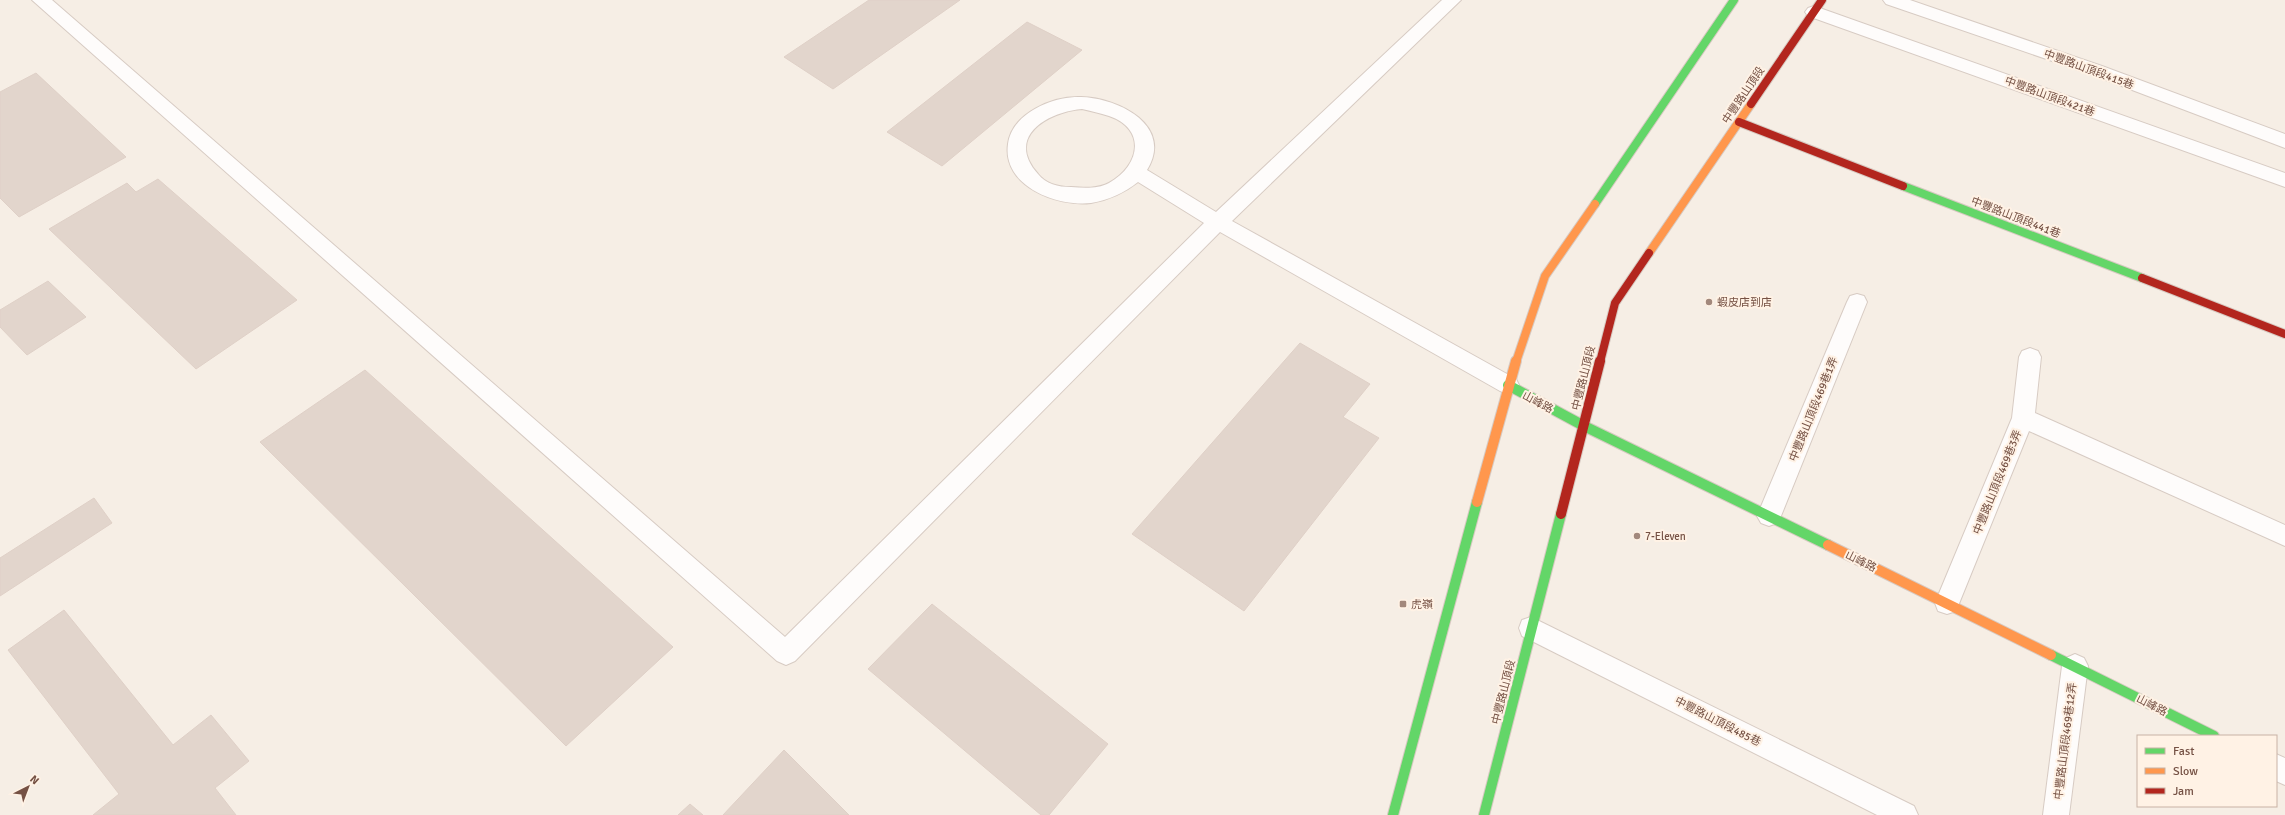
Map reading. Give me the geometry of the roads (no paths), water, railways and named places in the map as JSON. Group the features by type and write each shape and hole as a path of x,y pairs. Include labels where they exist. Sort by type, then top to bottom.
{"main road":[{"path":"1393,815 1508,385 1545,276 1734,0"},
{"name":"中豐路山頂段","path":"1484,815 1615,303 1818,6"},
{"name":"中豐路山頂段441巷","path":"1739,122 2285,334"},
{"name":"山峰路","path":"1508,385 1584,426 1947,603 2212,735"}],"street":[{"path":"41,0 786,653 1218,222 1452,0"},
{"name":"中豐路山頂段415巷","path":"1892,0 2096,70 2285,141"},
{"name":"中豐路山頂段421巷","path":"1818,6 2285,180"},
{"path":"1082,103 1103,105 1127,115 1136,123 1145,136 1147,151 1142,166 1137,173 1131,179 1114,190 1093,195 1072,196 1051,191 1033,182 1021,169 1016,154 1018,138 1027,124 1042,113 1061,105 1082,103"},
{"path":"1137,173 1218,222 1508,385"},
{"name":"中豐路山頂段469巷1弄","path":"1769,516 1857,302"},
{"name":"中豐路山頂段469巷3弄","path":"1947,603 2023,418 2030,357"},
{"path":"2023,418 2285,536"},
{"name":"中豐路山頂段485巷","path":"1532,628 1905,815"},
{"name":"中豐路山頂段469巷12弄","path":"2056,815 2075,666"}],"place":[{"name":"蝦皮店到店","path":"1709,302"},
{"name":"7-Eleven","path":"1637,536"},
{"name":"虎嶺","path":"1403,604"}]}
